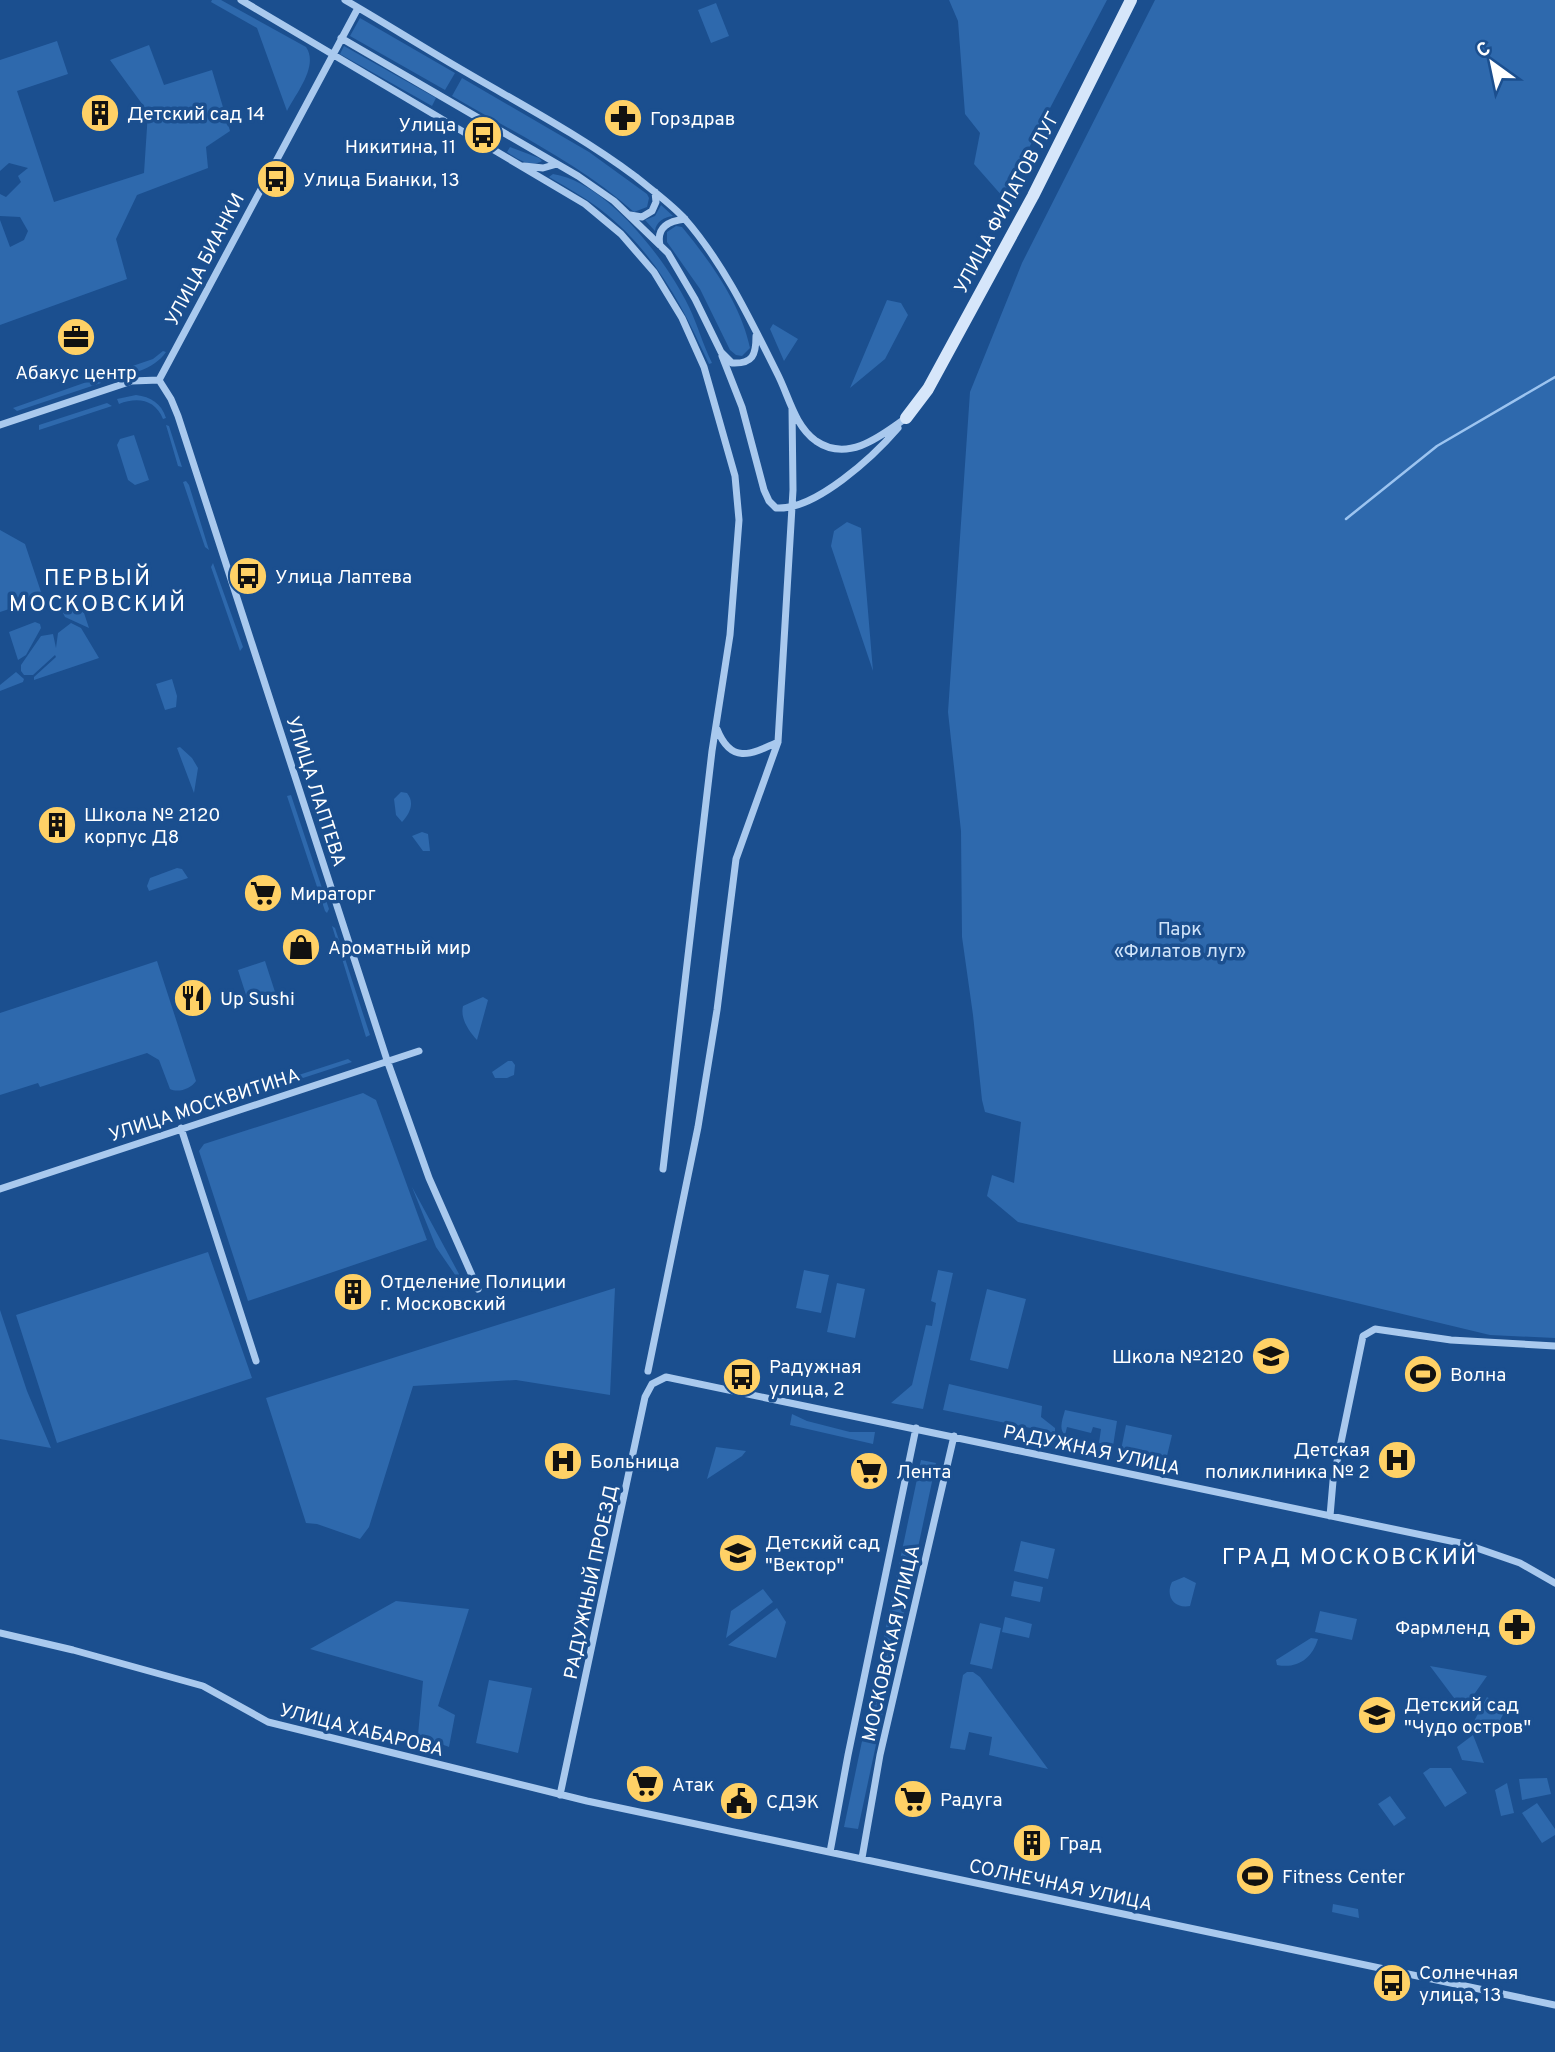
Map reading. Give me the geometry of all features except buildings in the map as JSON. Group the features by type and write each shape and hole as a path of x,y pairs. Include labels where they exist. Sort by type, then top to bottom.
{"street":[{"path":"241,0 585,204 621,234 654,272 682,318 704,368 735,476 738,520 730,635 716,726 663,1169"},
{"name":"УЛИЦА ФИЛАТОВ ЛУГ","path":"345,0 572,132 655,191 685,219 730,282 778,374 792,408 810,436 831,449 855,449 879,438 906,418"},
{"name":"УЛИЦА ФИЛАТОВ ЛУГ","path":"721,352 742,407 764,490 776,509 796,508 851,473 881,448 928,389 1026,208 1131,0"},
{"name":"УЛИЦА БИАНКИ","path":"159,380 358,8"},
{"path":"341,38 557,164 614,201 667,253 695,299 721,352 732,363 744,363 756,351 756,335"},
{"path":"513,163 543,168 557,164"},
{"path":"629,215 642,217 652,211 656,202 655,191"},
{"path":"660,245 659,237 663,227 671,221 685,219"},
{"path":"0,425 132,382 159,380"},
{"name":"УЛИЦА ЛАПТЕВА","path":"159,380 171,399 185,438 387,1060 429,1178 478,1289"},
{"path":"648,1371 698,1127 717,1010 736,859 778,742 793,490 792,408"},
{"path":"716,726 723,743 732,751 745,754 778,742"},
{"name":"УЛИЦА МОСКВИТИНА","path":"0,1189 419,1051"},
{"path":"181,1128 256,1361"},
{"path":"1330,1516 1333,1481 1363,1336 1375,1329 1451,1340 1555,1346"},
{"name":"РАДУЖНАЯ УЛИЦА","path":"658,1380 669,1376 1480,1548 1520,1563 1555,1583"},
{"name":"РАДУЖНЫЙ ПРОЕЗД","path":"560,1795 645,1397 648,1389 658,1380"},
{"name":"МОСКОВСКАЯ УЛИЦА","path":"830,1852 916,1428"},
{"name":"МОСКОВСКАЯ УЛИЦА","path":"862,1858 880,1755 954,1436"},
{"name":"УЛИЦА ХАБАРОВА","path":"0,1633 204,1686 268,1722 560,1795"},
{"name":"СОЛНЕЧНАЯ УЛИЦА","path":"560,1795 1555,2005"}],"green space":[{"path":"221,0 306,47 310,62 308,71 287,111 257,28 211,2"},
{"path":"949,0 1107,0 1003,197 974,164 980,133 965,114 958,21"},
{"name":"Парк «Филатов луг»","path":"1155,0 1555,0 1555,1338 1490,1335 1018,1222 987,1196 992,1175 1014,1183 1021,1122 985,1112 962,937 961,831 948,712 970,392 1022,263"},
{"path":"716,3 729,36 711,43 698,10"},
{"path":"360,18 455,73 445,90 350,36"},
{"path":"57,41 68,74 17,91 54,202 144,173 148,112 110,60 149,45 164,85 212,70 230,131 206,147 208,168 137,195 116,239 127,279 0,325 0,220 10,247 24,240 28,231 20,217 0,216 0,194 6,197 21,182 18,176 28,168 9,163 0,171 0,60"},
{"path":"344,46 436,98 432,106 340,54"},
{"path":"462,78 589,152 647,194 647,207 634,212 569,164 452,96"},
{"path":"510,147 542,161 533,164 524,162 507,152"},
{"path":"553,174 573,180 594,192 614,207 651,247 689,307 712,363 709,364 664,279 636,242 600,209 549,177"},
{"path":"661,205 673,216 661,220 655,231 645,220 655,216"},
{"path":"676,226 682,227 693,240 732,299 750,348 742,356 730,350 700,289 667,242 667,232"},
{"path":"887,300 901,303 908,315 885,359 850,388"},
{"path":"773,324 798,339 784,361 770,329"},
{"path":"163,351 166,352 161,358 140,371 108,379 106,375 153,359"},
{"path":"98,378 101,383 17,411 13,408"},
{"path":"136,395 155,402 166,418 163,419 155,407 145,401 119,404 117,399"},
{"path":"107,403 112,406 39,430 39,425"},
{"path":"166,425 169,426 182,467 178,466"},
{"path":"134,435 149,480 135,485 128,480 117,445 120,439"},
{"path":"186,481 209,550 205,547 183,482"},
{"path":"847,522 861,528 873,671 831,546 834,531"},
{"path":"0,530 25,544 43,598 0,612"},
{"path":"213,563 243,647 240,651 211,567"},
{"path":"78,608 84,613 89,628 65,617 63,613"},
{"path":"35,622 40,624 41,628 26,655 18,660 9,632"},
{"path":"71,623 81,628 99,658 34,680 55,655 33,675 24,675 21,665 41,636 53,634 56,648 58,633"},
{"path":"16,672 24,679 23,682 0,691 0,685"},
{"path":"172,679 177,696 176,707 165,710 156,684"},
{"path":"180,747 198,768 194,793 177,748"},
{"path":"401,792 407,793 411,804 402,822 396,815 394,799"},
{"path":"291,795 329,909 327,913 287,796"},
{"path":"422,832 428,834 430,851 423,851 412,836"},
{"path":"177,868 182,869 188,878 149,891 147,886 150,878"},
{"path":"332,926 335,928 370,1035 366,1037"},
{"path":"157,961 196,1081 194,1084 180,1090 170,1089 159,1060 147,1053 40,1087 38,1083 0,1095 0,1013"},
{"path":"265,961 275,992 253,1006 248,1001 238,970"},
{"path":"483,997 488,1000 477,1040 468,1029 462,1011 463,1006"},
{"path":"348,1059 352,1062 220,1105 215,1102"},
{"path":"508,1061 515,1065 514,1075 495,1078 492,1072"},
{"path":"363,1093 376,1100 427,1240 248,1301 199,1151 204,1144"},
{"path":"412,1187 459,1274 458,1279 436,1247"},
{"path":"208,1252 252,1378 57,1443 16,1315"},
{"path":"804,1270 829,1275 821,1313 796,1308"},
{"path":"938,1270 953,1273 923,1409 891,1403 912,1385 926,1325 932,1326 936,1303 931,1301"},
{"path":"837,1283 865,1289 855,1338 827,1332"},
{"path":"615,1288 610,1395 516,1380 413,1386 369,1527 360,1539 317,1524 306,1523 266,1398"},
{"path":"987,1289 1026,1299 1008,1369 970,1360"},
{"path":"0,1310 27,1391 51,1448 0,1439"},
{"path":"949,1384 1042,1406 1041,1417 1055,1428 1055,1433 943,1410"},
{"path":"1065,1410 1117,1421 1113,1446 1099,1443 1101,1429 1093,1427 1091,1433 1067,1427 1065,1435 1061,1427"},
{"path":"792,1414 807,1421 850,1432 875,1432 873,1444 790,1425"},
{"path":"1126,1425 1172,1435 1166,1460 1121,1450"},
{"path":"716,1447 746,1451 707,1479"},
{"path":"921,1460 936,1463 858,1829 844,1827"},
{"path":"1021,1541 1055,1549 1048,1579 1014,1571"},
{"path":"1184,1577 1196,1583 1190,1606 1179,1605 1170,1597 1172,1582"},
{"path":"1014,1581 1043,1587 1040,1602 1011,1596"},
{"path":"763,1589 773,1602 726,1638 731,1611"},
{"path":"396,1601 469,1609 438,1706 455,1715 449,1747 418,1735 423,1681 310,1649"},
{"path":"777,1608 786,1622 776,1658 728,1645"},
{"path":"1320,1611 1357,1619 1352,1640 1315,1632"},
{"path":"1005,1617 1032,1624 1029,1638 1002,1632"},
{"path":"980,1623 1001,1628 992,1669 970,1664"},
{"path":"1311,1638 1318,1639 1312,1652 1303,1661 1291,1665 1277,1665 1276,1660"},
{"path":"1430,1666 1487,1676 1463,1710"},
{"path":"973,1672 980,1677 1048,1769 989,1755 992,1737 969,1732 965,1750 950,1748 963,1675"},
{"path":"489,1680 532,1688 518,1753 476,1743"},
{"path":"1487,1697 1506,1709 1491,1737 1473,1723"},
{"path":"1473,1735 1484,1763 1462,1760 1457,1747"},
{"path":"1430,1768 1451,1768 1467,1793 1445,1807 1423,1773"},
{"path":"1547,1778 1551,1794 1522,1800 1519,1779"},
{"path":"1507,1783 1514,1813 1501,1816 1495,1790"},
{"path":"1390,1796 1406,1818 1394,1826 1378,1804"},
{"path":"1537,1803 1555,1829 1555,1835 1542,1843 1522,1813"},
{"path":"1333,1904 1358,1909 1359,1918 1332,1912"}],"waterway":[{"path":"1346,519 1437,446 1555,377"}],"place":[{"name":"Детский сад 14","path":"100,113"},
{"name":"Горздрав","path":"623,118"},
{"name":"Улица Никитина, 11","path":"483,135"},
{"name":"Улица Бианки, 13","path":"276,179"},
{"name":"Абакус центр","path":"76,337"},
{"name":"Улица Лаптева","path":"248,576"},
{"name":"Школа № 2120 корпус Д8","path":"57,825"},
{"name":"Мираторг","path":"263,893"},
{"name":"Ароматный мир","path":"301,947"},
{"name":"Up Sushi","path":"193,998"},
{"name":"Отделение Полиции г. Московский","path":"353,1292"},
{"name":"Школа №2120","path":"1271,1356"},
{"name":"Волна","path":"1423,1374"},
{"name":"Радужная улица, 2","path":"742,1377"},
{"name":"Детская поликлиника № 2","path":"1397,1460"},
{"name":"Больница","path":"563,1461"},
{"name":"Лента","path":"869,1471"},
{"name":"Детский сад \"Вектор\"","path":"738,1553"},
{"name":"Фармленд","path":"1517,1627"},
{"name":"Детский сад \"Чудо остров\"","path":"1377,1715"},
{"name":"Атак","path":"645,1784"},
{"name":"Радуга","path":"913,1799"},
{"name":"СДЭК","path":"739,1801"},
{"name":"Град","path":"1032,1843"},
{"name":"Fitness Center","path":"1255,1876"},
{"name":"Солнечная улица, 13","path":"1392,1983"}],"district":[{"name":"ПЕРВЫЙ МОСКОВСКИЙ","path":"98,590"},
{"name":"ГРАД МОСКОВСКИЙ","path":"1350,1556"}]}
